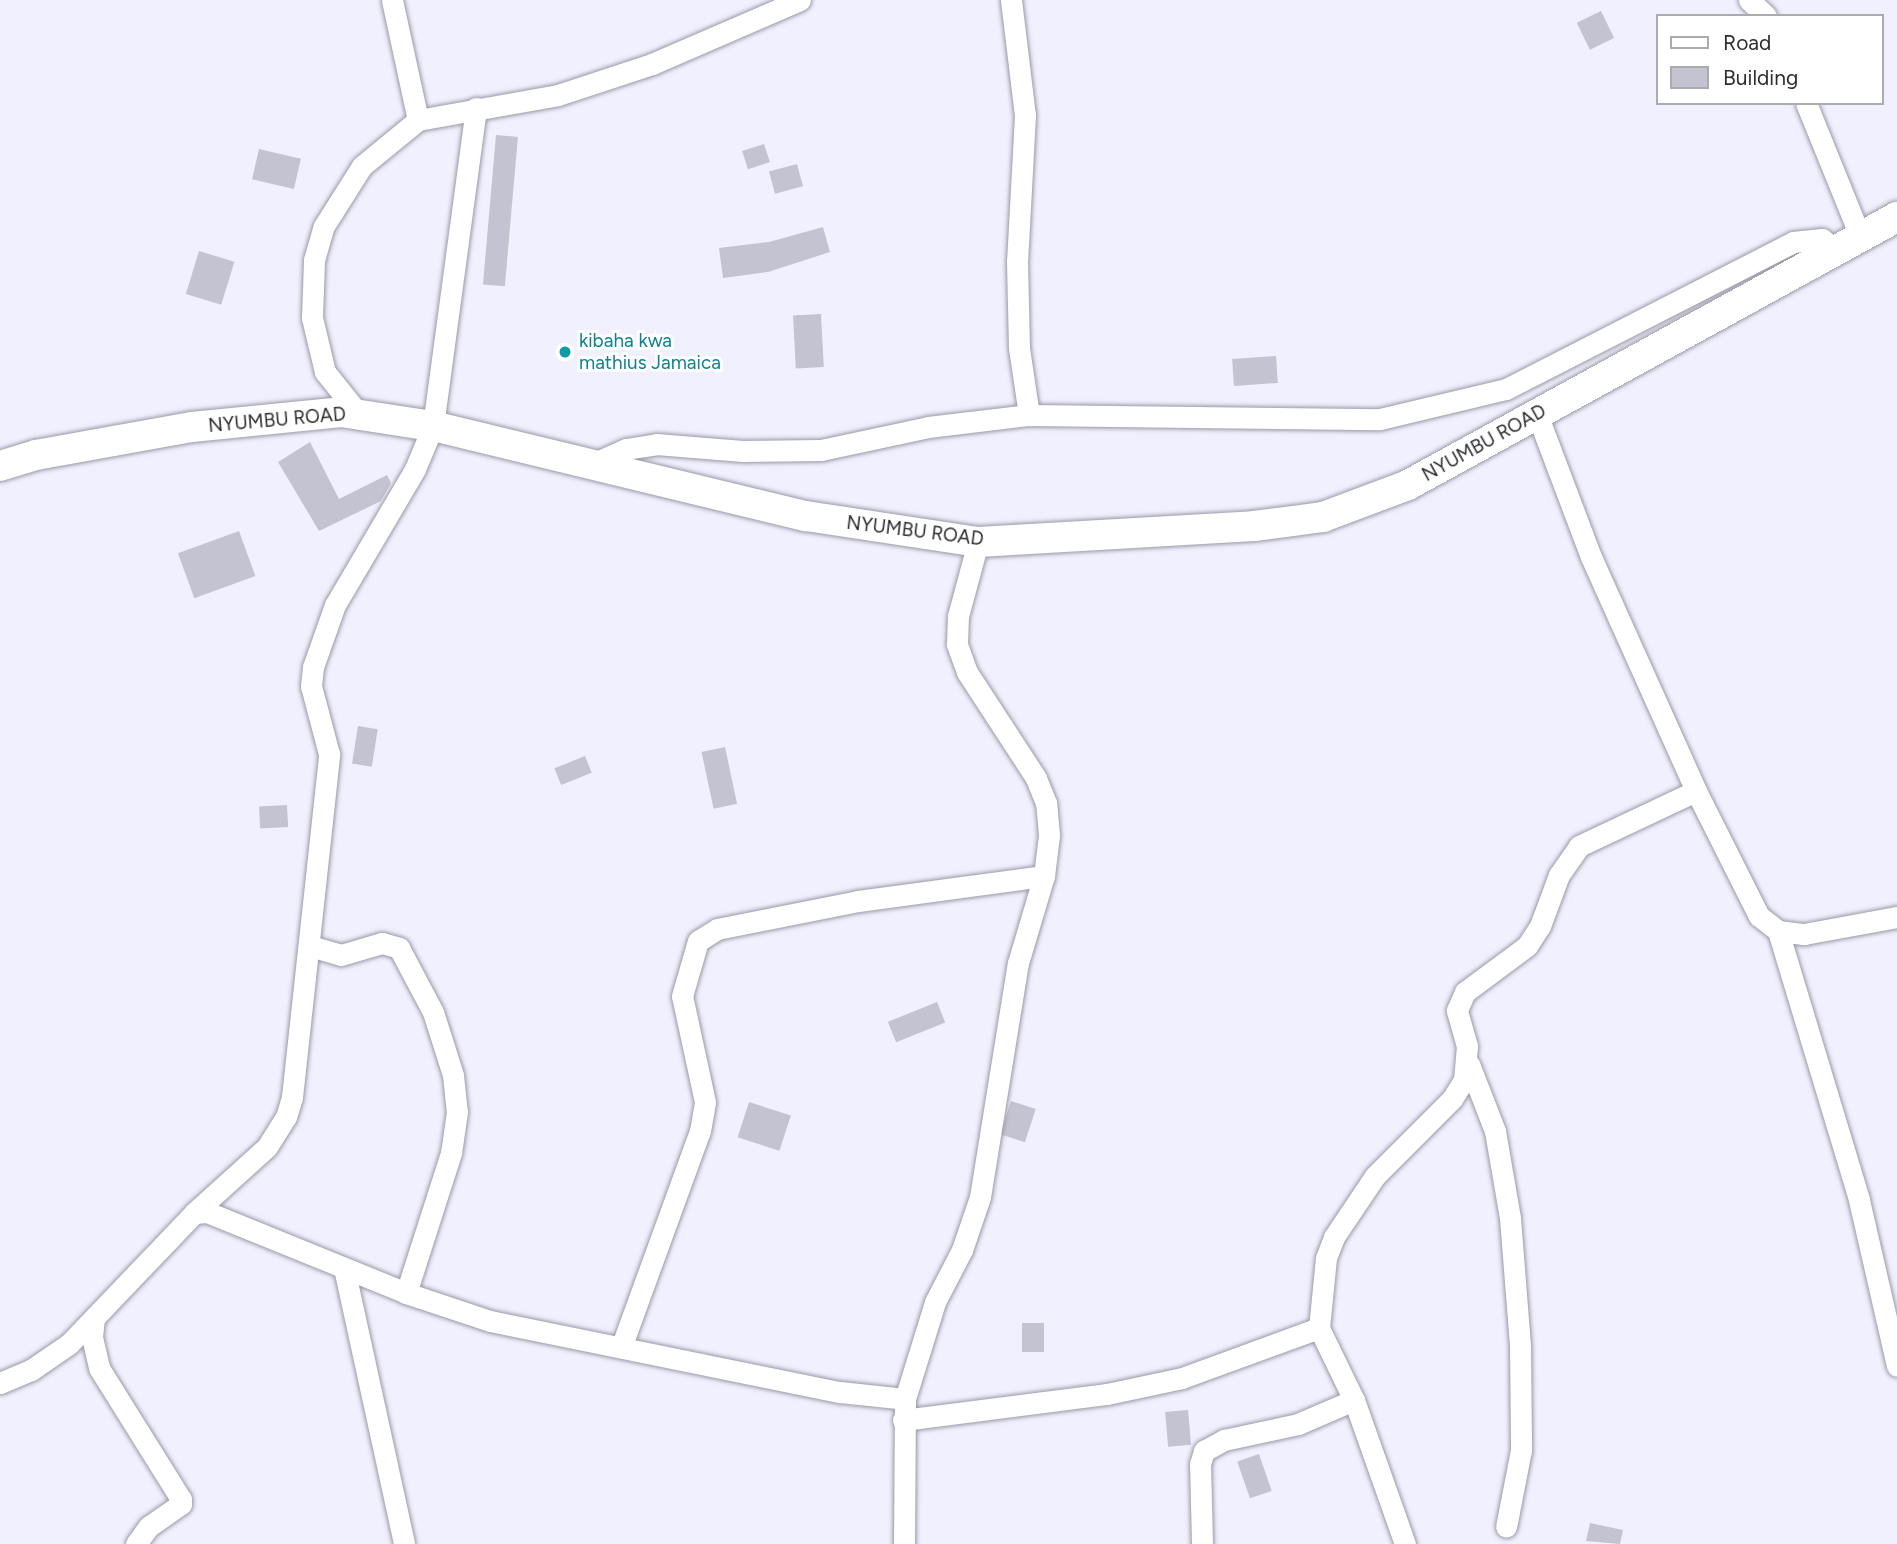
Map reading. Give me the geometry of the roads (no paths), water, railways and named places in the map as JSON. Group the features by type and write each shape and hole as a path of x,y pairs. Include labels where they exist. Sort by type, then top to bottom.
{"street":[{"path":"392,0 418,120"},
{"path":"358,413 324,372 316,349 314,260 324,226 362,166 418,120 558,94 652,64 800,0"},
{"path":"1011,0 1025,115 1017,274 1019,348 1029,415"},
{"path":"1749,0 1764,14"},
{"path":"590,465 626,449 656,444 743,451 821,450 928,427 1029,415 1321,421 1418,413 1506,389 1793,242 1822,239 1849,244 1807,105"},
{"path":"0,1382 31,1370 69,1344 194,1213 267,1147 286,1117 310,946 329,754 311,686 313,667 335,605 415,469 433,426 476,108"},
{"name":"NYUMBU ROAD","path":"0,466 36,455 192,428 358,413 433,426 806,516 978,542 1254,526 1323,517 1408,485 1897,216"},
{"path":"1537,414 1591,557 1696,791 1759,916 1778,931 1804,934 1897,917"},
{"path":"904,1544 904,1409 935,1302 962,1250 980,1196 1018,963 1044,876 1049,835 1046,803 1019,747 967,672 957,644 958,616 978,542"},
{"path":"1506,1527 1521,1450 1513,1257 1495,1131 1469,1064 1457,1010 1460,1000 1527,946 1569,858 1606,831 1696,791"},
{"path":"622,1345 700,1131 705,1102 682,996 685,974 698,941 717,929 858,901 1044,876"},
{"path":"1778,931 1858,1200 1897,1366"},
{"path":"310,946 341,955 382,943 399,948 433,1012 453,1075 457,1112 451,1153 406,1293"},
{"path":"1405,1544 1354,1400 1319,1328 1326,1258 1334,1237 1388,1160 1452,1099 1469,1064"},
{"path":"194,1213 220,1214 406,1293 490,1321 622,1345 904,1409 1107,1394 1169,1381 1319,1328"},
{"path":"344,1268 404,1544"},
{"path":"93,1318 92,1337 99,1368 181,1499 181,1504 149,1526 136,1544"},
{"path":"1202,1544 1200,1464 1204,1451 1224,1440 1298,1424 1354,1400"}],"place":[{"name":"kibaha kwa mathius Jamaica","path":"565,352"}]}
